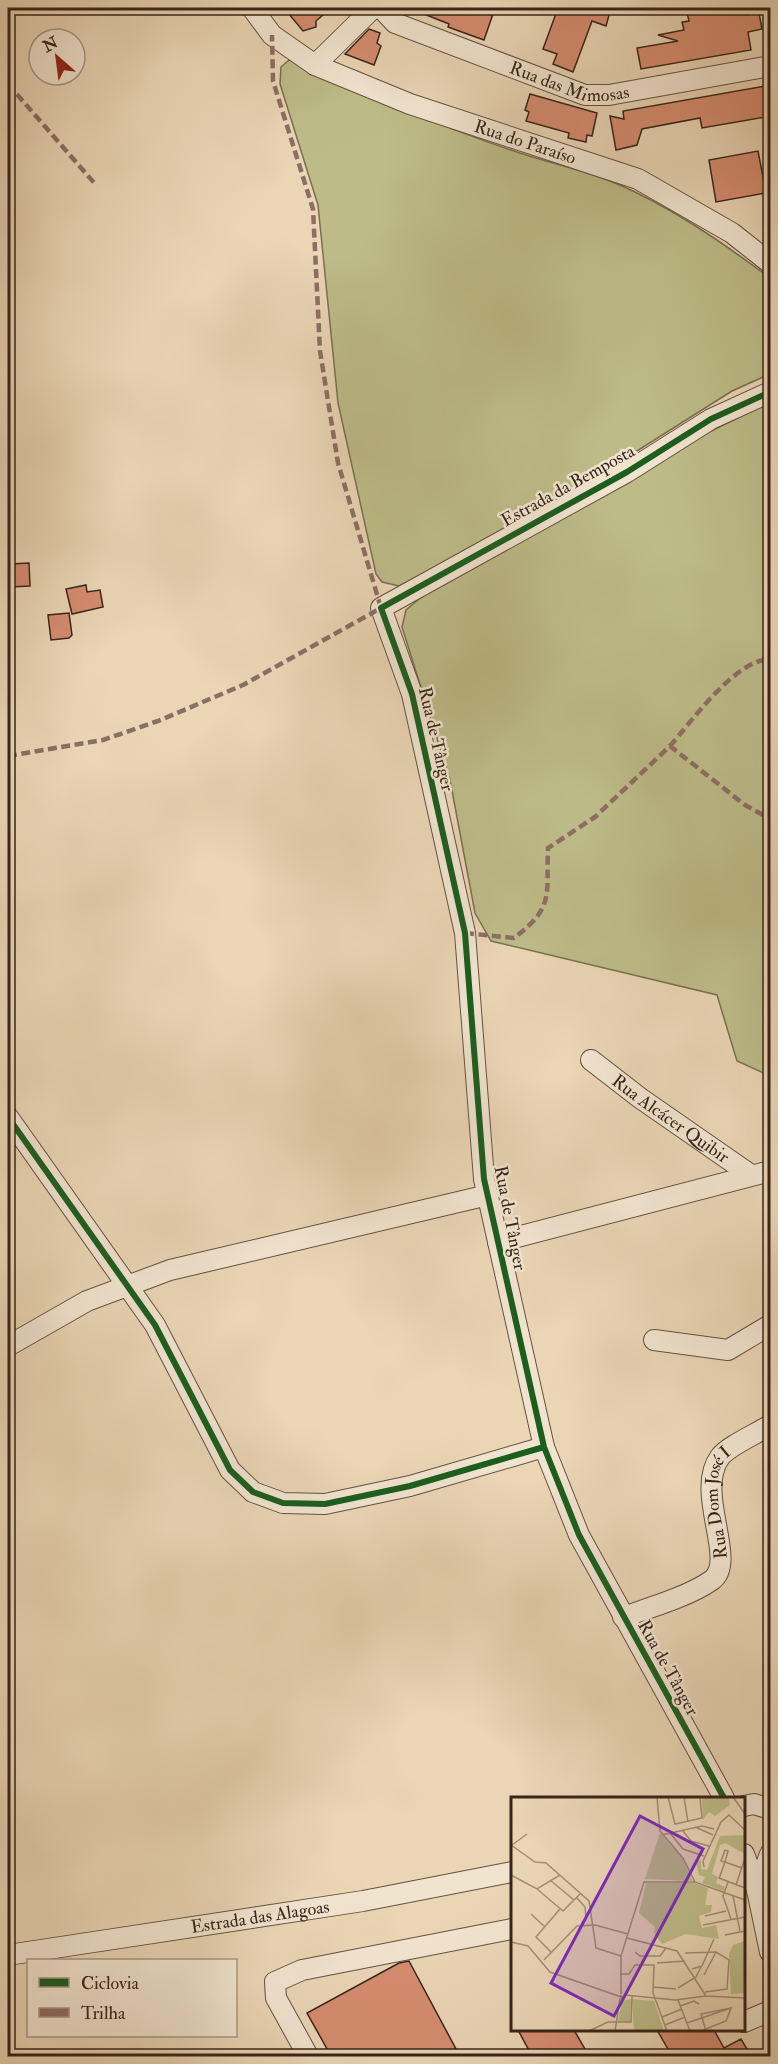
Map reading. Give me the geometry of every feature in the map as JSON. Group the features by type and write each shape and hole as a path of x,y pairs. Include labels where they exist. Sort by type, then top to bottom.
{"street":[{"name":"Rua do Paraíso","path":"252,8 272,35 315,65 410,104 638,179 732,233 771,263"},
{"path":"315,65 373,8"},
{"name":"Rua das Mimosas","path":"381,8 395,23 585,95 609,95 771,66"},
{"name":"Estrada da Bemposta","path":"381,608 627,472 711,419 771,392"},
{"name":"Rua de Tânger","path":"381,608 412,694 465,933 484,1179 544,1448 579,1535 723,1797"},
{"name":"Rua Alcácer Quibir","path":"591,1060 640,1098 751,1175"},
{"path":"8,1117 155,1325 230,1470 253,1492 283,1503 325,1504 410,1486 544,1448"},
{"path":"498,1242 771,1171"},
{"path":"8,1346 87,1301 127,1284 170,1270 488,1195"},
{"path":"654,1340 728,1350 771,1325"},
{"name":"Rua Dom José I","path":"623,1617 662,1604 714,1580 720,1567 721,1554 709,1485 714,1468 721,1455 771,1425"},
{"path":"745,1853 756,1855 771,1849"},
{"path":"757,1890 771,1854"},
{"path":"745,1856 757,1890 771,1952"},
{"name":"Estrada das Alagoas","path":"8,1955 363,1901 511,1872"},
{"path":"308,2056 276,1998 275,1982 302,1970 511,1929"},
{"path":"745,2022 771,2012"}],"shaded area":[{"path":"289,60 300,62 378,98 456,130 615,183 636,192 696,226 770,278 770,374 732,391 621,461 448,562 399,586 382,582 376,574 338,403 318,205 280,84 281,67"},
{"path":"770,402 770,1076 737,1061 717,995 491,941 475,913 450,780 402,627 406,610 425,594 701,436"}],"building":[{"path":"284,8 331,8 316,21 316,27 303,31"},
{"path":"409,8 495,8 484,40 448,27 449,24"},
{"path":"558,8 611,8 606,26 592,21 573,72 553,64 557,54 543,49"},
{"path":"686,8 745,8 746,15 759,13 762,29 748,32 751,50 641,69 637,48 678,41 658,35 684,30 682,22 689,21"},
{"path":"369,29 380,33 377,43 381,46 374,65 345,54"},
{"path":"771,85 771,116 702,128 700,118 642,129 637,145 616,150 610,116 624,119 623,111"},
{"path":"530,94 597,113 592,136 587,135 586,142 568,138 569,133 526,121 529,112 525,110"},
{"path":"758,151 766,193 716,202 709,160"},
{"path":"29,563 30,586 10,587 10,564"},
{"path":"86,585 87,592 100,590 103,607 72,614 66,589"},
{"path":"69,613 72,635 69,638 51,640 48,615"},
{"path":"409,1961 456,2049 442,2056 331,2056 307,2013 399,1963"},
{"path":"519,2031 575,2031 589,2056 532,2056"},
{"path":"658,2031 715,2031 724,2048 741,2039 751,2056 672,2056"}],"marked path":[{"path":"8,756 103,740 158,721 243,685 381,608 338,463 320,351 313,209 273,81 272,35"},
{"path":"8,84 96,185"},
{"path":"670,746 729,680 757,662 770,659"},
{"path":"465,933 514,938 527,927 536,917 546,899 548,848 595,817 670,746 745,805 770,819"}],"cycle path":[{"path":"723,1797 579,1535 544,1447 484,1179 465,933 412,694 381,608 627,472 711,419 770,392"},
{"path":"8,1117 155,1325 230,1470 253,1492 283,1503 325,1504 410,1486 544,1447"}]}
